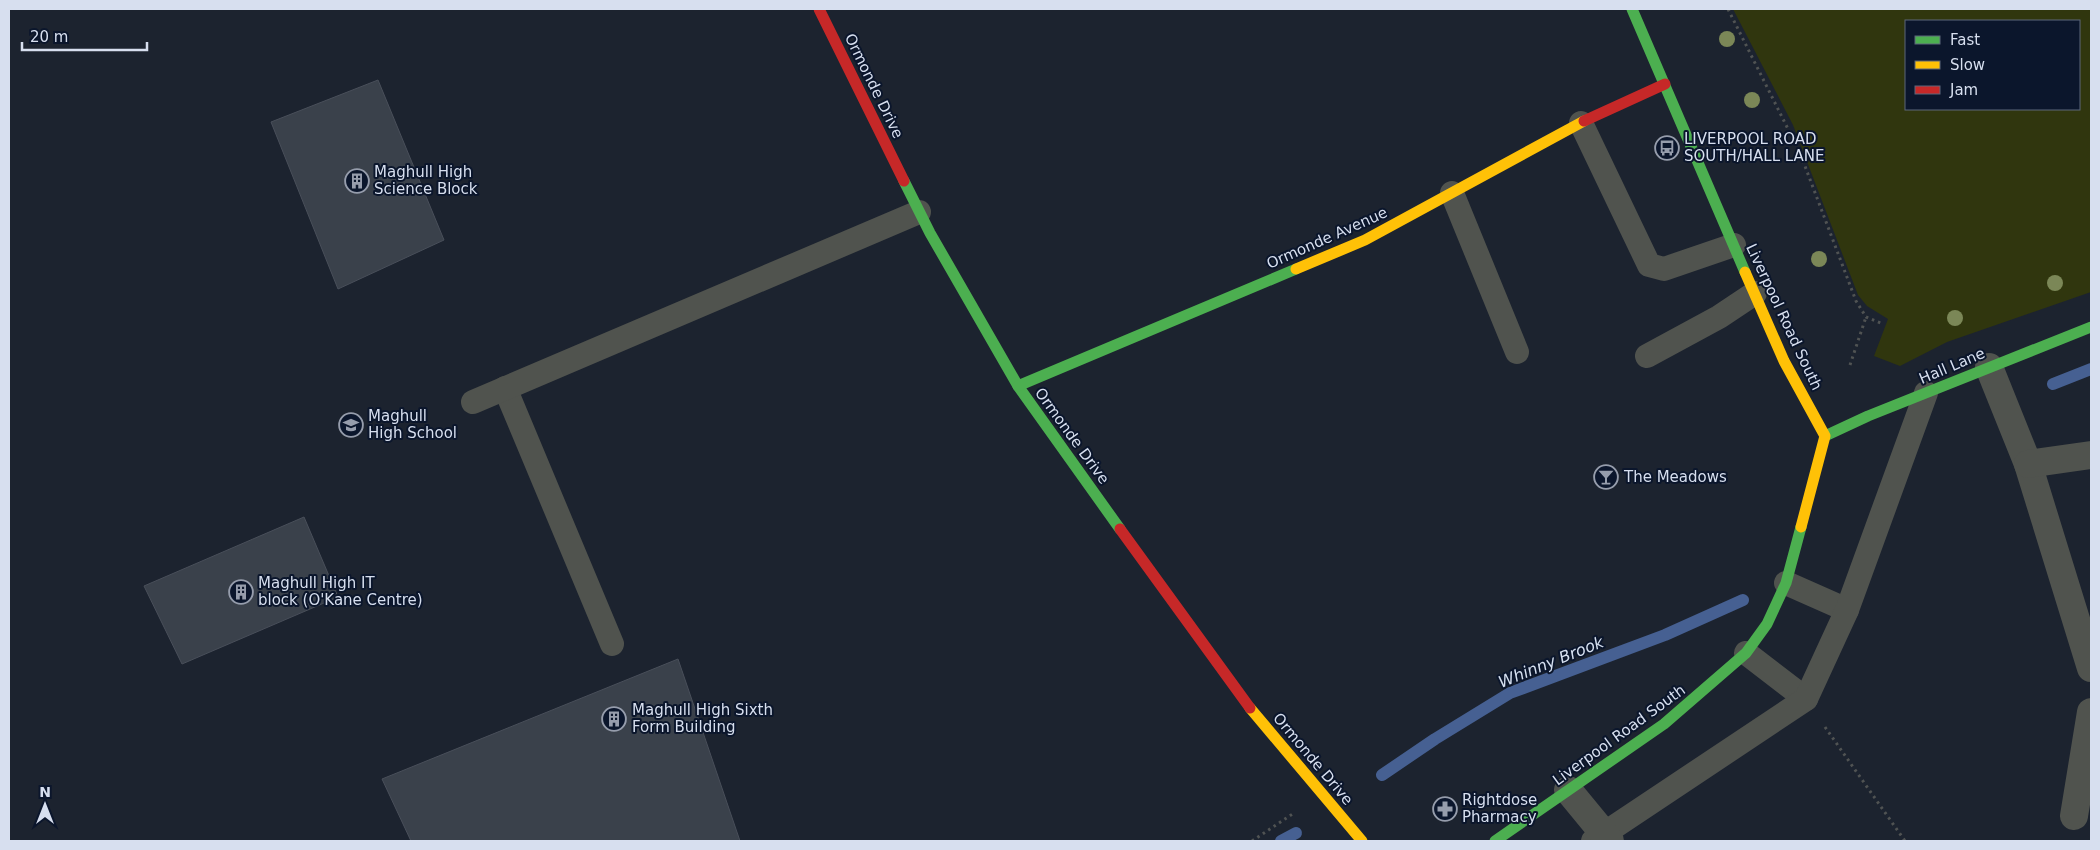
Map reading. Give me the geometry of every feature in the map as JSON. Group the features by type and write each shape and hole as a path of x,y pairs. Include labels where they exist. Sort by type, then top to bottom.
{"street":[{"name":"Ormonde Drive","path":"819,9 919,212 1018,386 1244,701 1323,792 1362,841"},
{"name":"Liverpool Road South","path":"1495,841 1664,724 1746,654 1767,624 1786,583 1825,436 1784,361 1632,9"},
{"name":"Ormonde Avenue","path":"1018,386 1365,240 1581,123 1665,84"},
{"name":"Hall Lane","path":"1825,436 2091,326"},
{"path":"1989,367 2028,464 2091,668"},
{"path":"2028,464 2091,455"},
{"path":"2074,816 2091,712"},
{"path":"1568,790 1602,839"}],"lane":[{"path":"1581,123 1649,265 1664,269 1734,245"},
{"path":"1452,193 1517,352"},
{"path":"473,402 919,212"},
{"path":"1647,356 1719,318 1755,293"},
{"path":"505,388 612,644"},
{"path":"1602,839 1806,699 1847,610 1926,393"},
{"path":"1786,583 1847,610"},
{"path":"1746,654 1806,699"}],"path":[{"path":"1728,9 1800,153 1856,301 1866,317 1883,324"},
{"path":"1850,365 1866,317"},
{"path":"1806,699 1904,841"},
{"path":"1252,841 1280,824 1323,792"}],"green space":[{"path":"1733,9 2091,9 2091,292 1947,342 1900,366 1874,356 1888,319 1867,306 1858,295 1793,125"}],"building":[{"name":"Maghull High Science Block","path":"378,80 444,240 338,289 271,122"},
{"name":"Maghull High IT block (O'Kane Centre)","path":"304,517 338,597 182,664 144,586"},
{"name":"Maghull High Sixth Form Building","path":"678,659 740,841 411,841 382,779"}],"waterway":[{"name":"Whinny Brook","path":"2053,384 2091,369"},
{"name":"Whinny Brook","path":"1382,775 1435,739 1510,693 1665,635 1743,600"},
{"name":"Whinny Brook","path":"1281,841 1296,833"}],"traffic: fast":[{"path":"1632,9 1745,272"},
{"path":"904,181 930,233 1018,386 1120,529"},
{"path":"1018,386 1296,269"},
{"path":"1825,436 1868,416 2091,327"},
{"path":"1495,841 1664,724 1746,653 1767,624 1786,583 1801,527"}],"traffic: slow":[{"path":"1296,269 1365,240 1584,121"},
{"path":"1745,272 1784,361 1825,436 1801,527"},
{"path":"1250,708 1362,841"}],"traffic: jam":[{"path":"819,9 904,181"},
{"path":"1584,121 1665,84"},
{"path":"1120,529 1250,708"}],"place":[{"name":"LIVERPOOL ROAD SOUTH/HALL LANE","path":"1667,148"},
{"name":"Maghull High Science Block","path":"357,181"},
{"name":"Maghull High School","path":"351,425"},
{"name":"The Meadows","path":"1606,477"},
{"name":"Maghull High IT block (O'Kane Centre)","path":"241,592"},
{"name":"Maghull High Sixth Form Building","path":"614,719"},
{"name":"Rightdose Pharmacy","path":"1445,809"}]}
